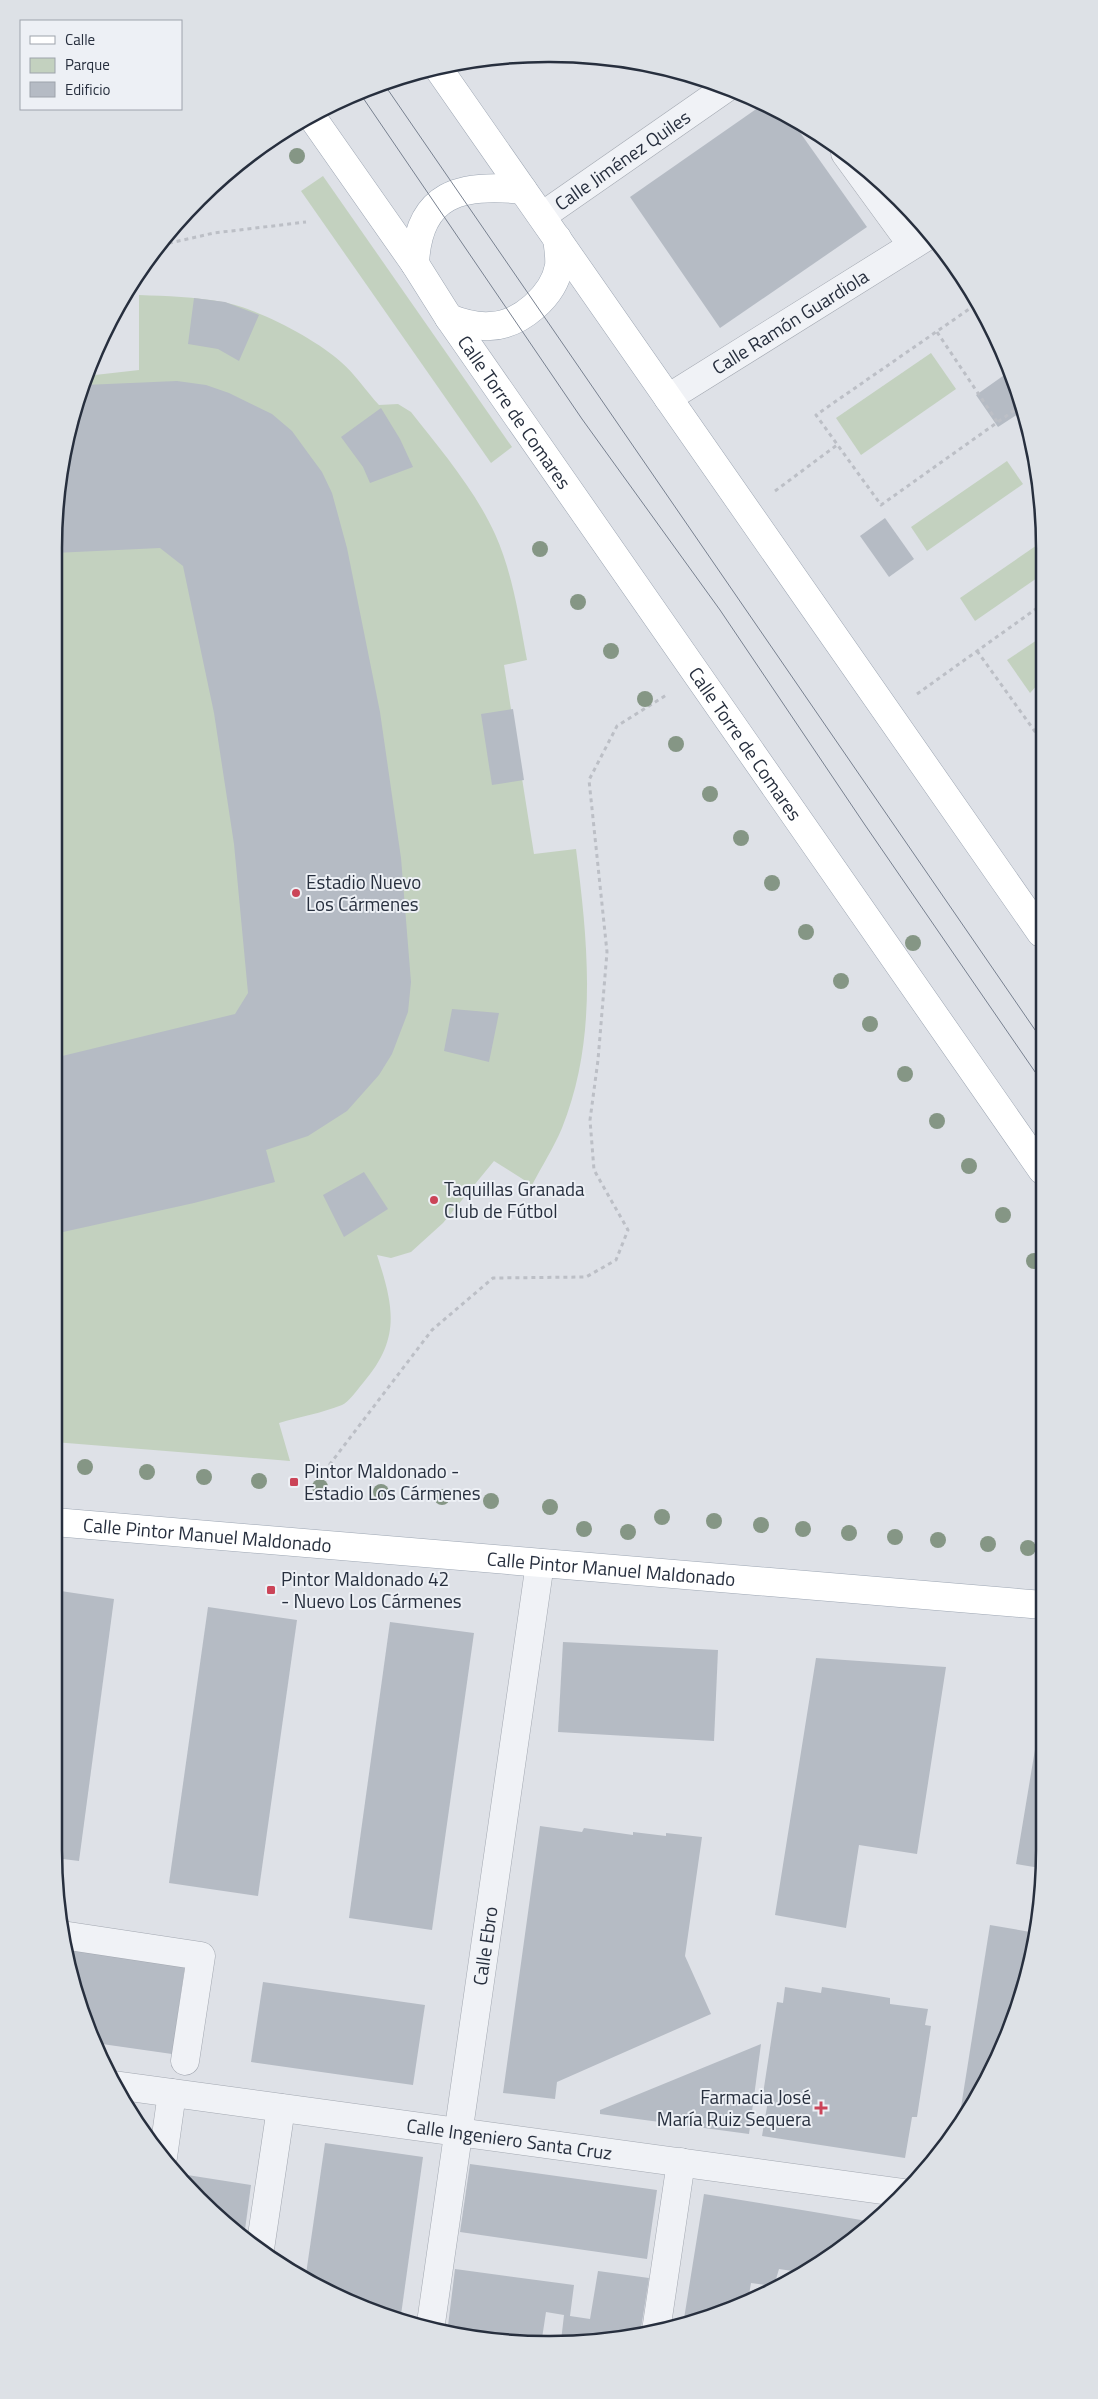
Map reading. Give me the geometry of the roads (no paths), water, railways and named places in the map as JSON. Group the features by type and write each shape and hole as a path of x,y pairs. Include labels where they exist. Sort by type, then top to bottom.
{"main road":[{"path":"443,75 1036,926"},
{"path":"316,123 415,264 449,318 467,324 492,326 516,320 537,304 551,287 559,265 557,238"},
{"path":"415,264 416,243 423,222 437,205 458,191 490,186 522,190"},
{"name":"Calle Torre de Comares","path":"449,318 1036,1161"},
{"name":"Calle Pintor Manuel Maldonado","path":"62,1523 1031,1604"}],"street":[{"name":"Calle Jiménez Quiles","path":"542,216 718,93"},
{"name":"Calle Ramón Guardiola","path":"668,398 920,240 875,188"},
{"name":"Calle Ebro","path":"431,2322 540,1563"},
{"path":"71,1936 201,1956 185,2061"},
{"name":"Calle Ingeniero Santa Cruz","path":"124,2086 895,2192"},
{"path":"164,2148 172,2093"},
{"path":"261,2242 281,2108"},
{"path":"657,2324 681,2162"}],"tram line":[{"path":"388,90 1036,1031"},
{"path":"364,100 582,419 720,610 1036,1073"}],"place":[{"name":"Estadio Nuevo Los Cármenes","path":"296,893"},
{"name":"Taquillas Granada Club de Fútbol","path":"434,1200"},
{"name":"Pintor Maldonado - Estadio Los Cármenes","path":"294,1482"},
{"name":"Pintor Maldonado 42 - Nuevo Los Cármenes","path":"271,1590"},
{"name":"Farmacia José María Ruiz Sequera","path":"821,2108"}]}
